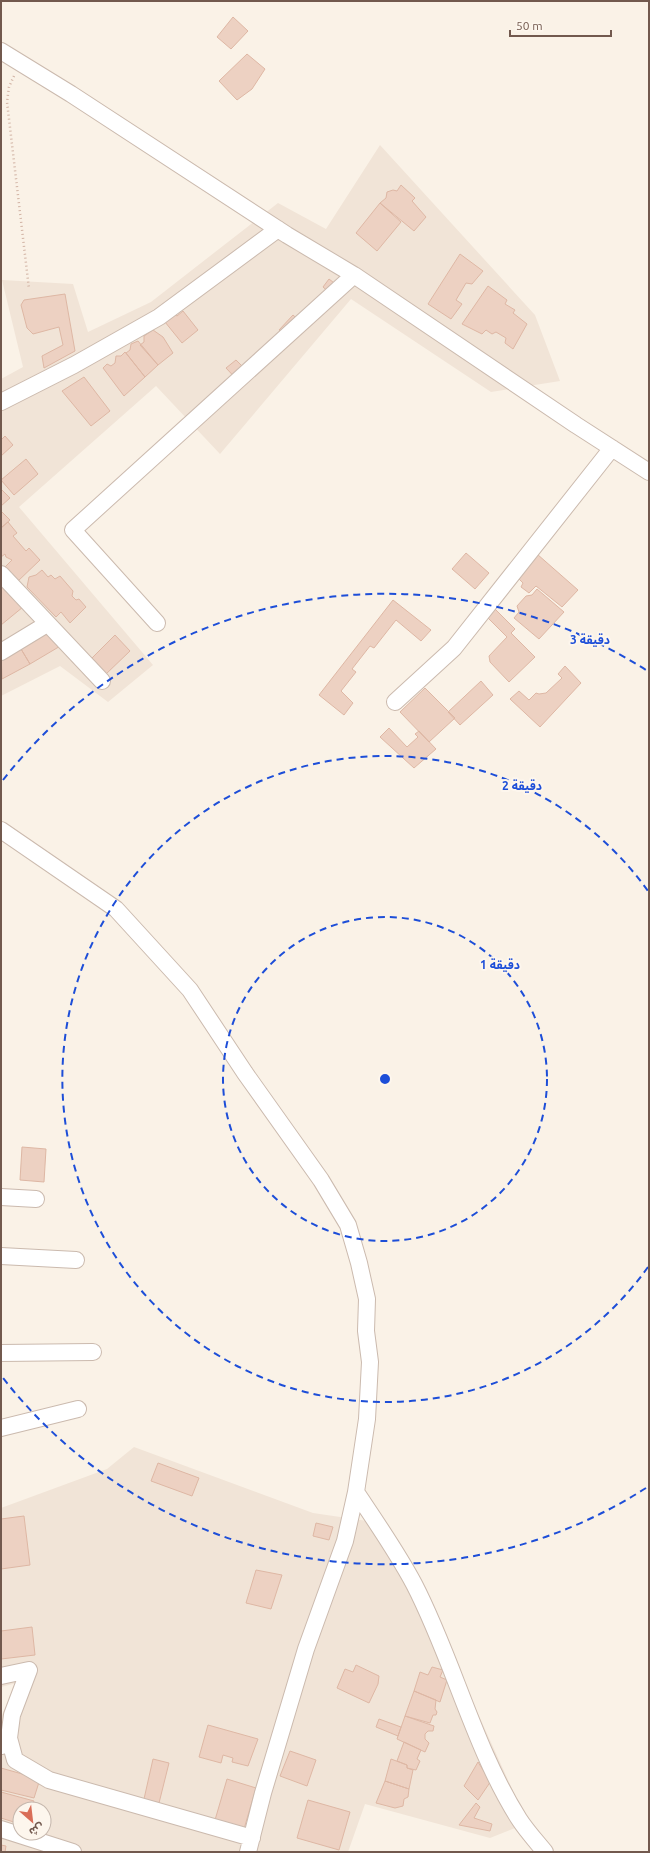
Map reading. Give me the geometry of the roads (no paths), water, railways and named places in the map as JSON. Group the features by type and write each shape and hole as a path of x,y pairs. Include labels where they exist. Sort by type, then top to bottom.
{"street":[{"path":"1,51 71,94 278,229 354,275 649,472"},
{"path":"1,402 159,317 278,229"},
{"path":"157,623 73,530 354,275"},
{"path":"395,702 454,648 612,448"},
{"path":"1,574 102,681"},
{"path":"1,652 47,624"},
{"path":"1,830 116,909 190,990 245,1073 321,1180 348,1225 367,1299 366,1331 370,1362 367,1419 356,1492 345,1542 306,1649 263,1792 250,1845 49,1780 15,1760 5,1742 12,1715 29,1670 1,1676"},
{"path":"1,1197 36,1199"},
{"path":"1,1256 76,1260"},
{"path":"1,1352 93,1352"},
{"path":"1,1428 78,1409"},
{"path":"356,1492 390,1542 414,1584 492,1768 519,1819 545,1852"},
{"path":"1,1829 73,1852"}]}
